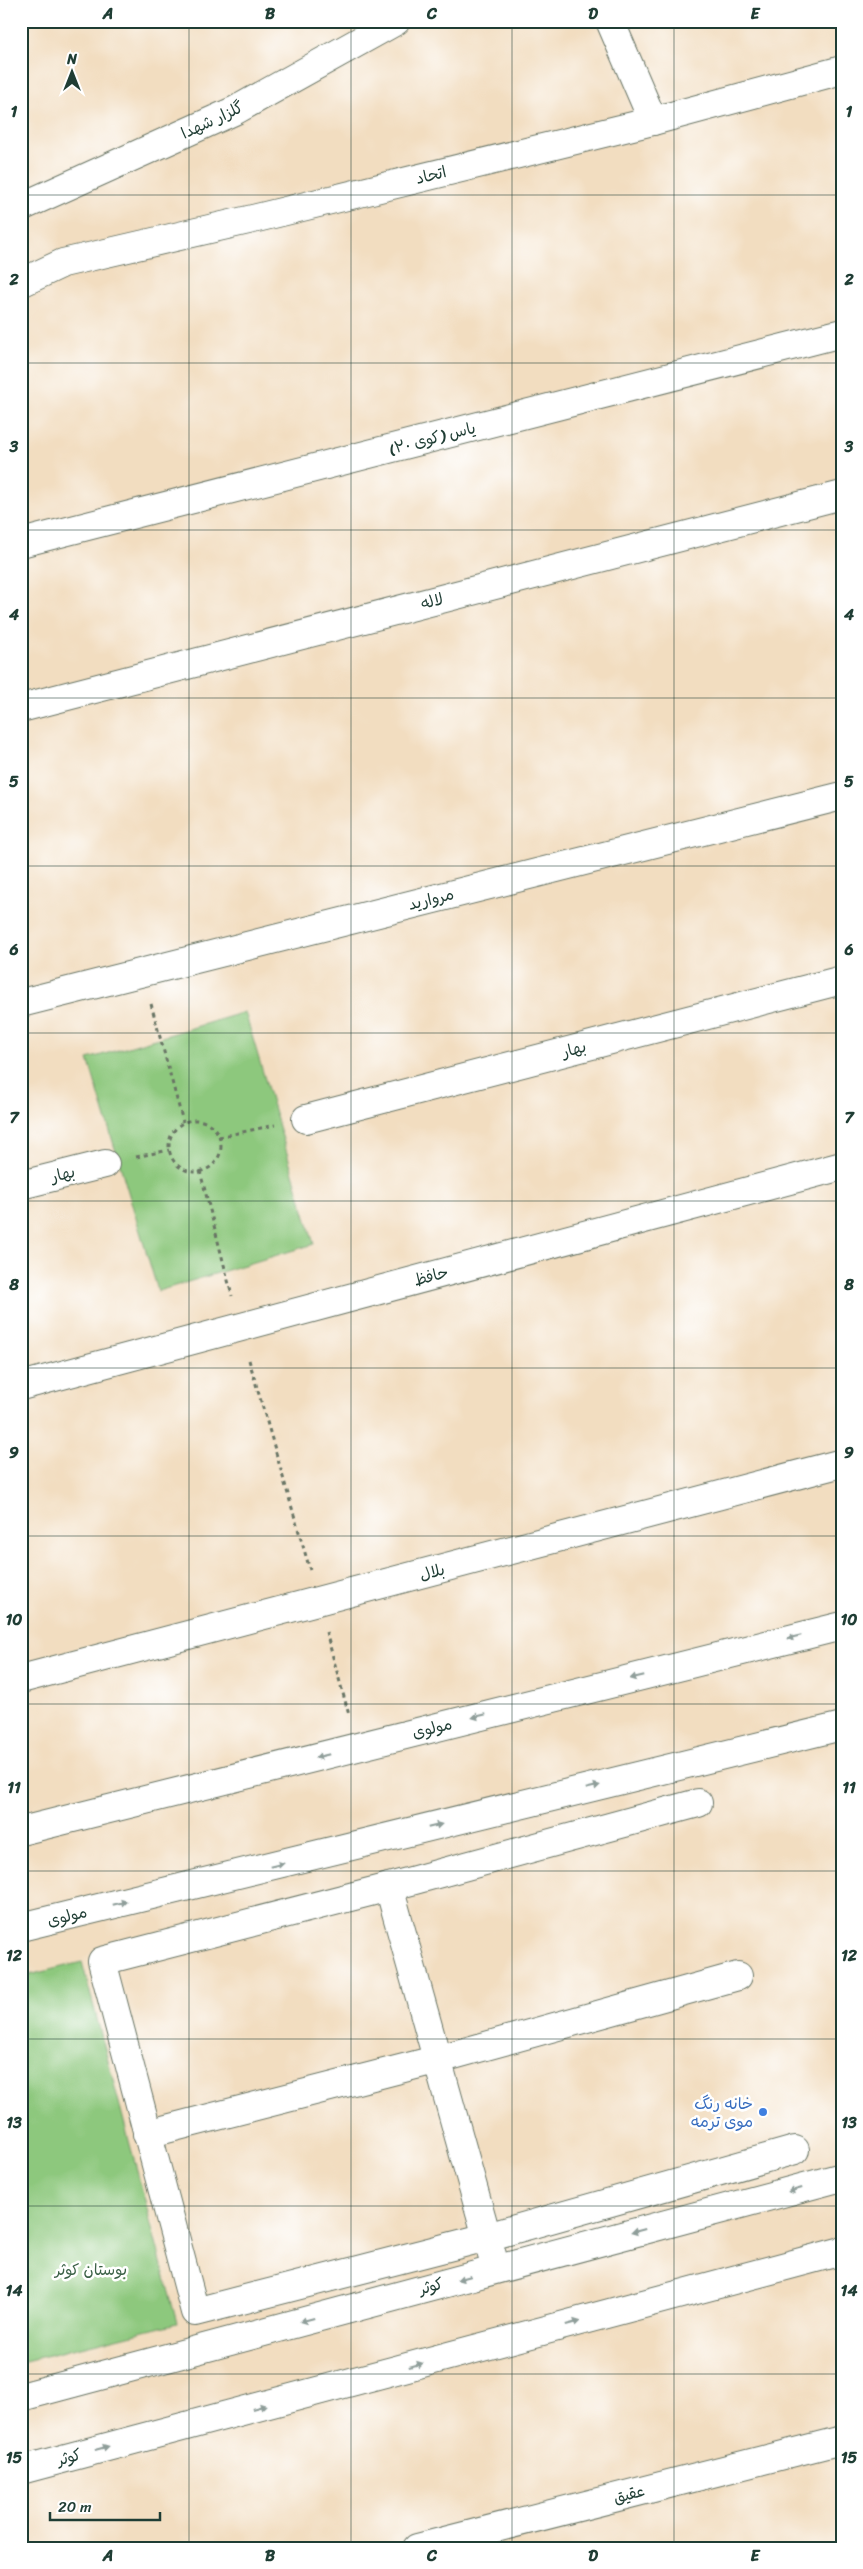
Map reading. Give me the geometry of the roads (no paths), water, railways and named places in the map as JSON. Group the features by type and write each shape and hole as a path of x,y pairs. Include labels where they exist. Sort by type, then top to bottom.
{"street":[{"name":"گلزار شهدا","path":"21,207 236,110 396,21"},
{"path":"610,21 653,121"},
{"name":"اتحاد","path":"21,283 63,263 257,218 653,121 842,70"},
{"name":"یاس (کوی ۲۰)","path":"21,543 842,333"},
{"name":"لاله","path":"21,708 842,495"},
{"name":"مروارید","path":"21,1003 842,796"},
{"name":"بهار","path":"306,1119 842,980"},
{"name":"بهار","path":"21,1185 105,1164"},
{"name":"حافظ","path":"21,1386 842,1166"},
{"name":"بلال","path":"21,1680 842,1463"},
{"name":"مولوی","path":"21,1831 842,1626"},
{"name":"مولوی","path":"21,1928 842,1726"},
{"path":"698,1803 389,1887 102,1961 195,2312 487,2237 794,2150"},
{"path":"389,1887 439,2059 496,2269"},
{"path":"147,2134 439,2059 738,1976"},
{"name":"کوثر","path":"21,2397 842,2177"},
{"name":"کوثر","path":"21,2470 842,2251"},
{"name":"عقیق","path":"417,2548 842,2440"}],"place":[{"name":"خانه رنگ موی ترمه","path":"763,2112"}],"park label":[{"name":"بوستان کوثر","path":"91,2269"}]}
